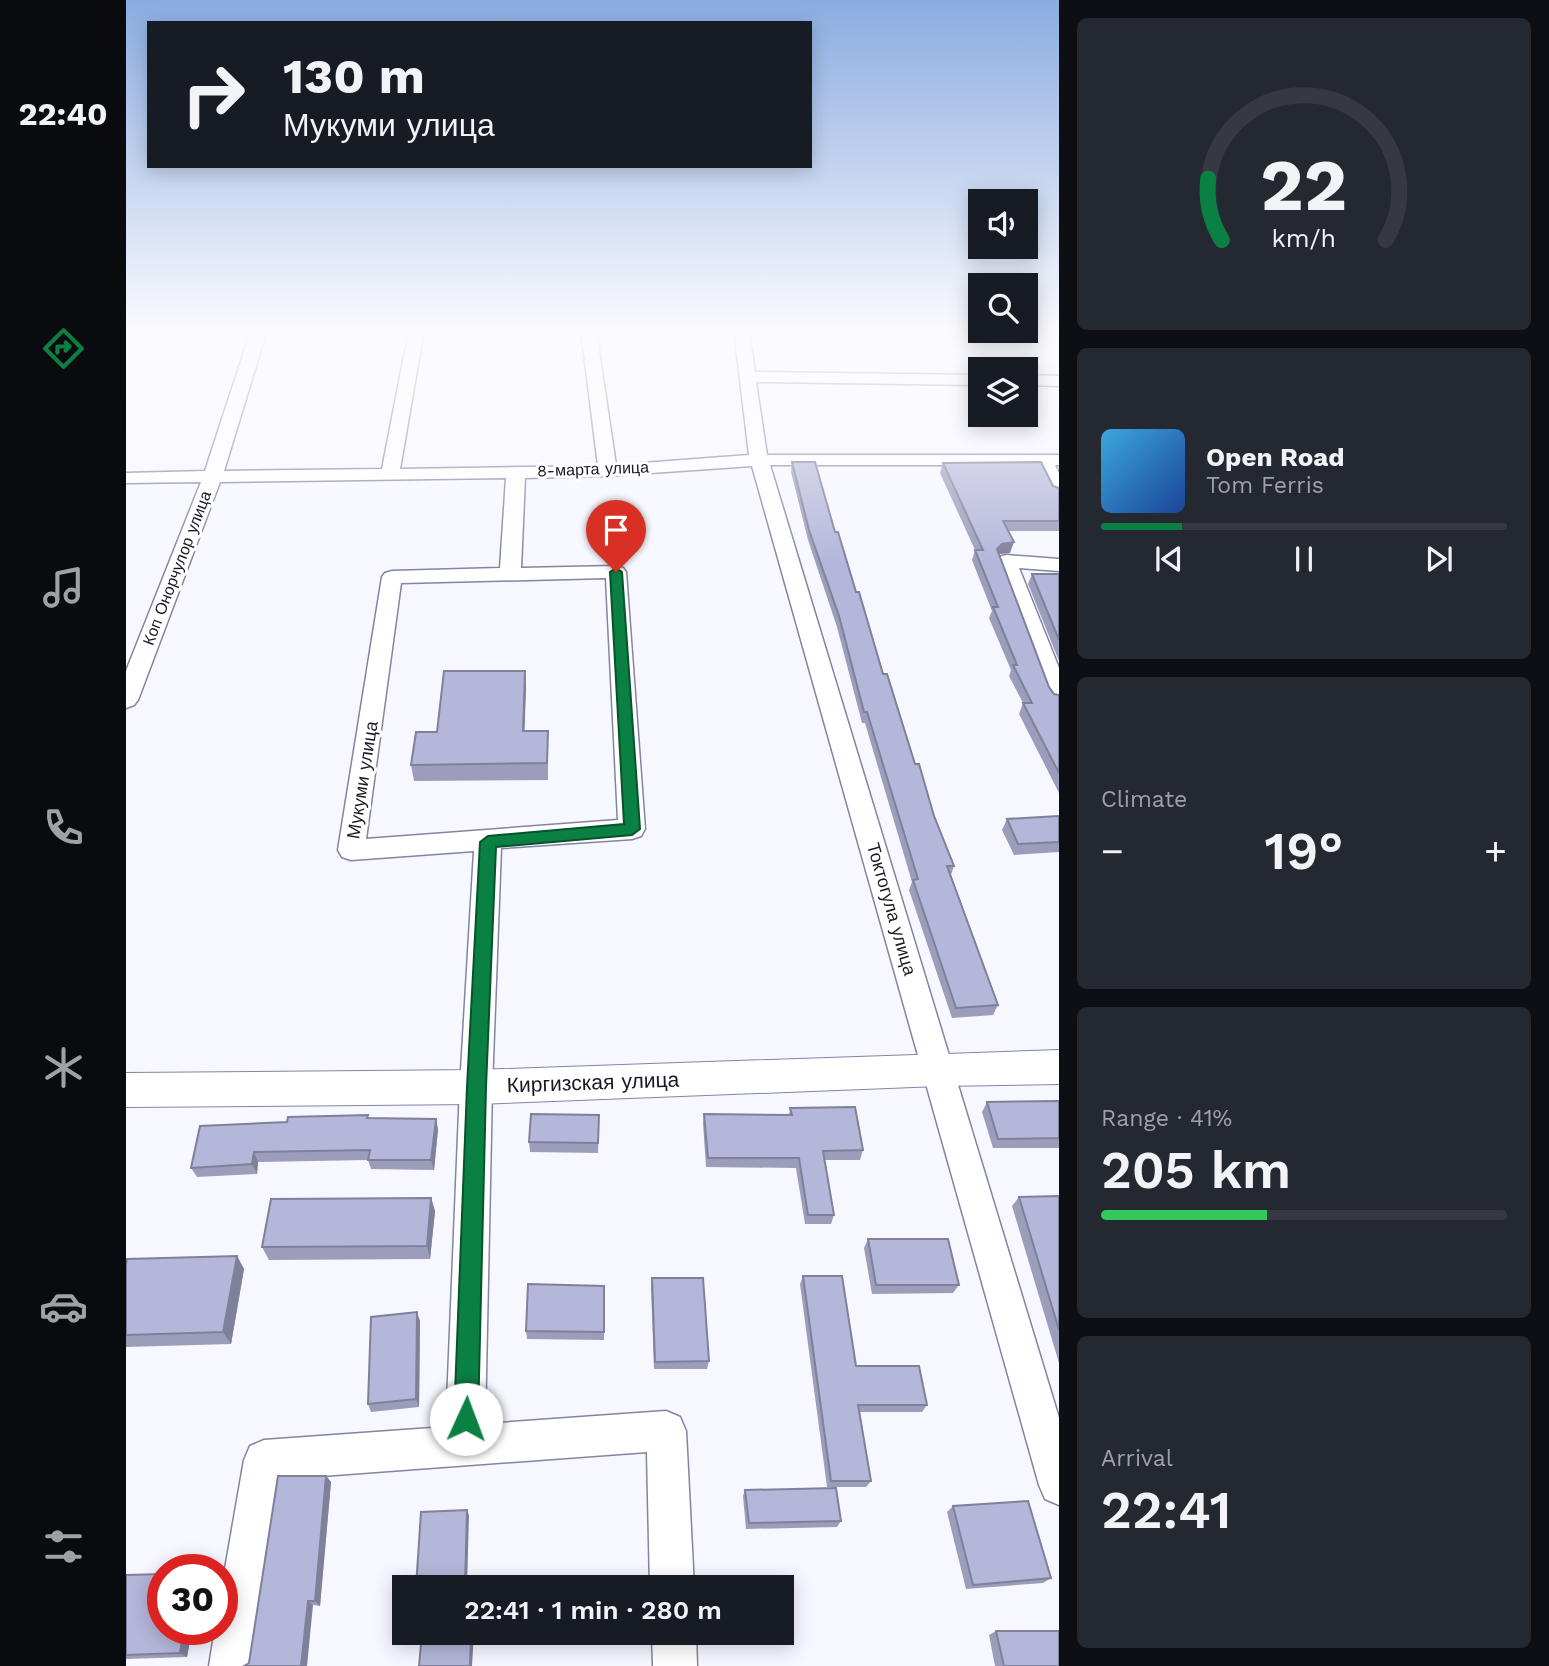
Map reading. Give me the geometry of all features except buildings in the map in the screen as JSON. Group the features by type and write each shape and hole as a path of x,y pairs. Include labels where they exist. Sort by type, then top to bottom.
{"street":[{"name":"Коп Онорчулор улица","path":"126,700 213,476 235,408"},
{"path":"390,473 402,408"},
{"path":"599,408 608,471"},
{"name":"Токтогула улица","path":"752,408 759,460 939,1069 1050,1416 1059,1485"},
{"name":"8-марта улица","path":"126,478 608,471 759,460 1051,460"},
{"path":"1051,460 1059,491"},
{"path":"510,574 516,472"},
{"path":"1059,565 1006,561 1059,697"},
{"name":"Мукуми улица","path":"616,572 632,829 488,842 351,850 392,577 510,574 616,572"},
{"path":"466,1446 488,842"},
{"name":"Киргизская улица","path":"126,1090 477,1087 939,1069 1059,1067"},
{"path":"231,1666 264,1460 666,1432 672,1575"},
{"path":"674,1645 675,1666"}],"route":[{"path":"466,1419 488,842 632,829 616,572"}]}
